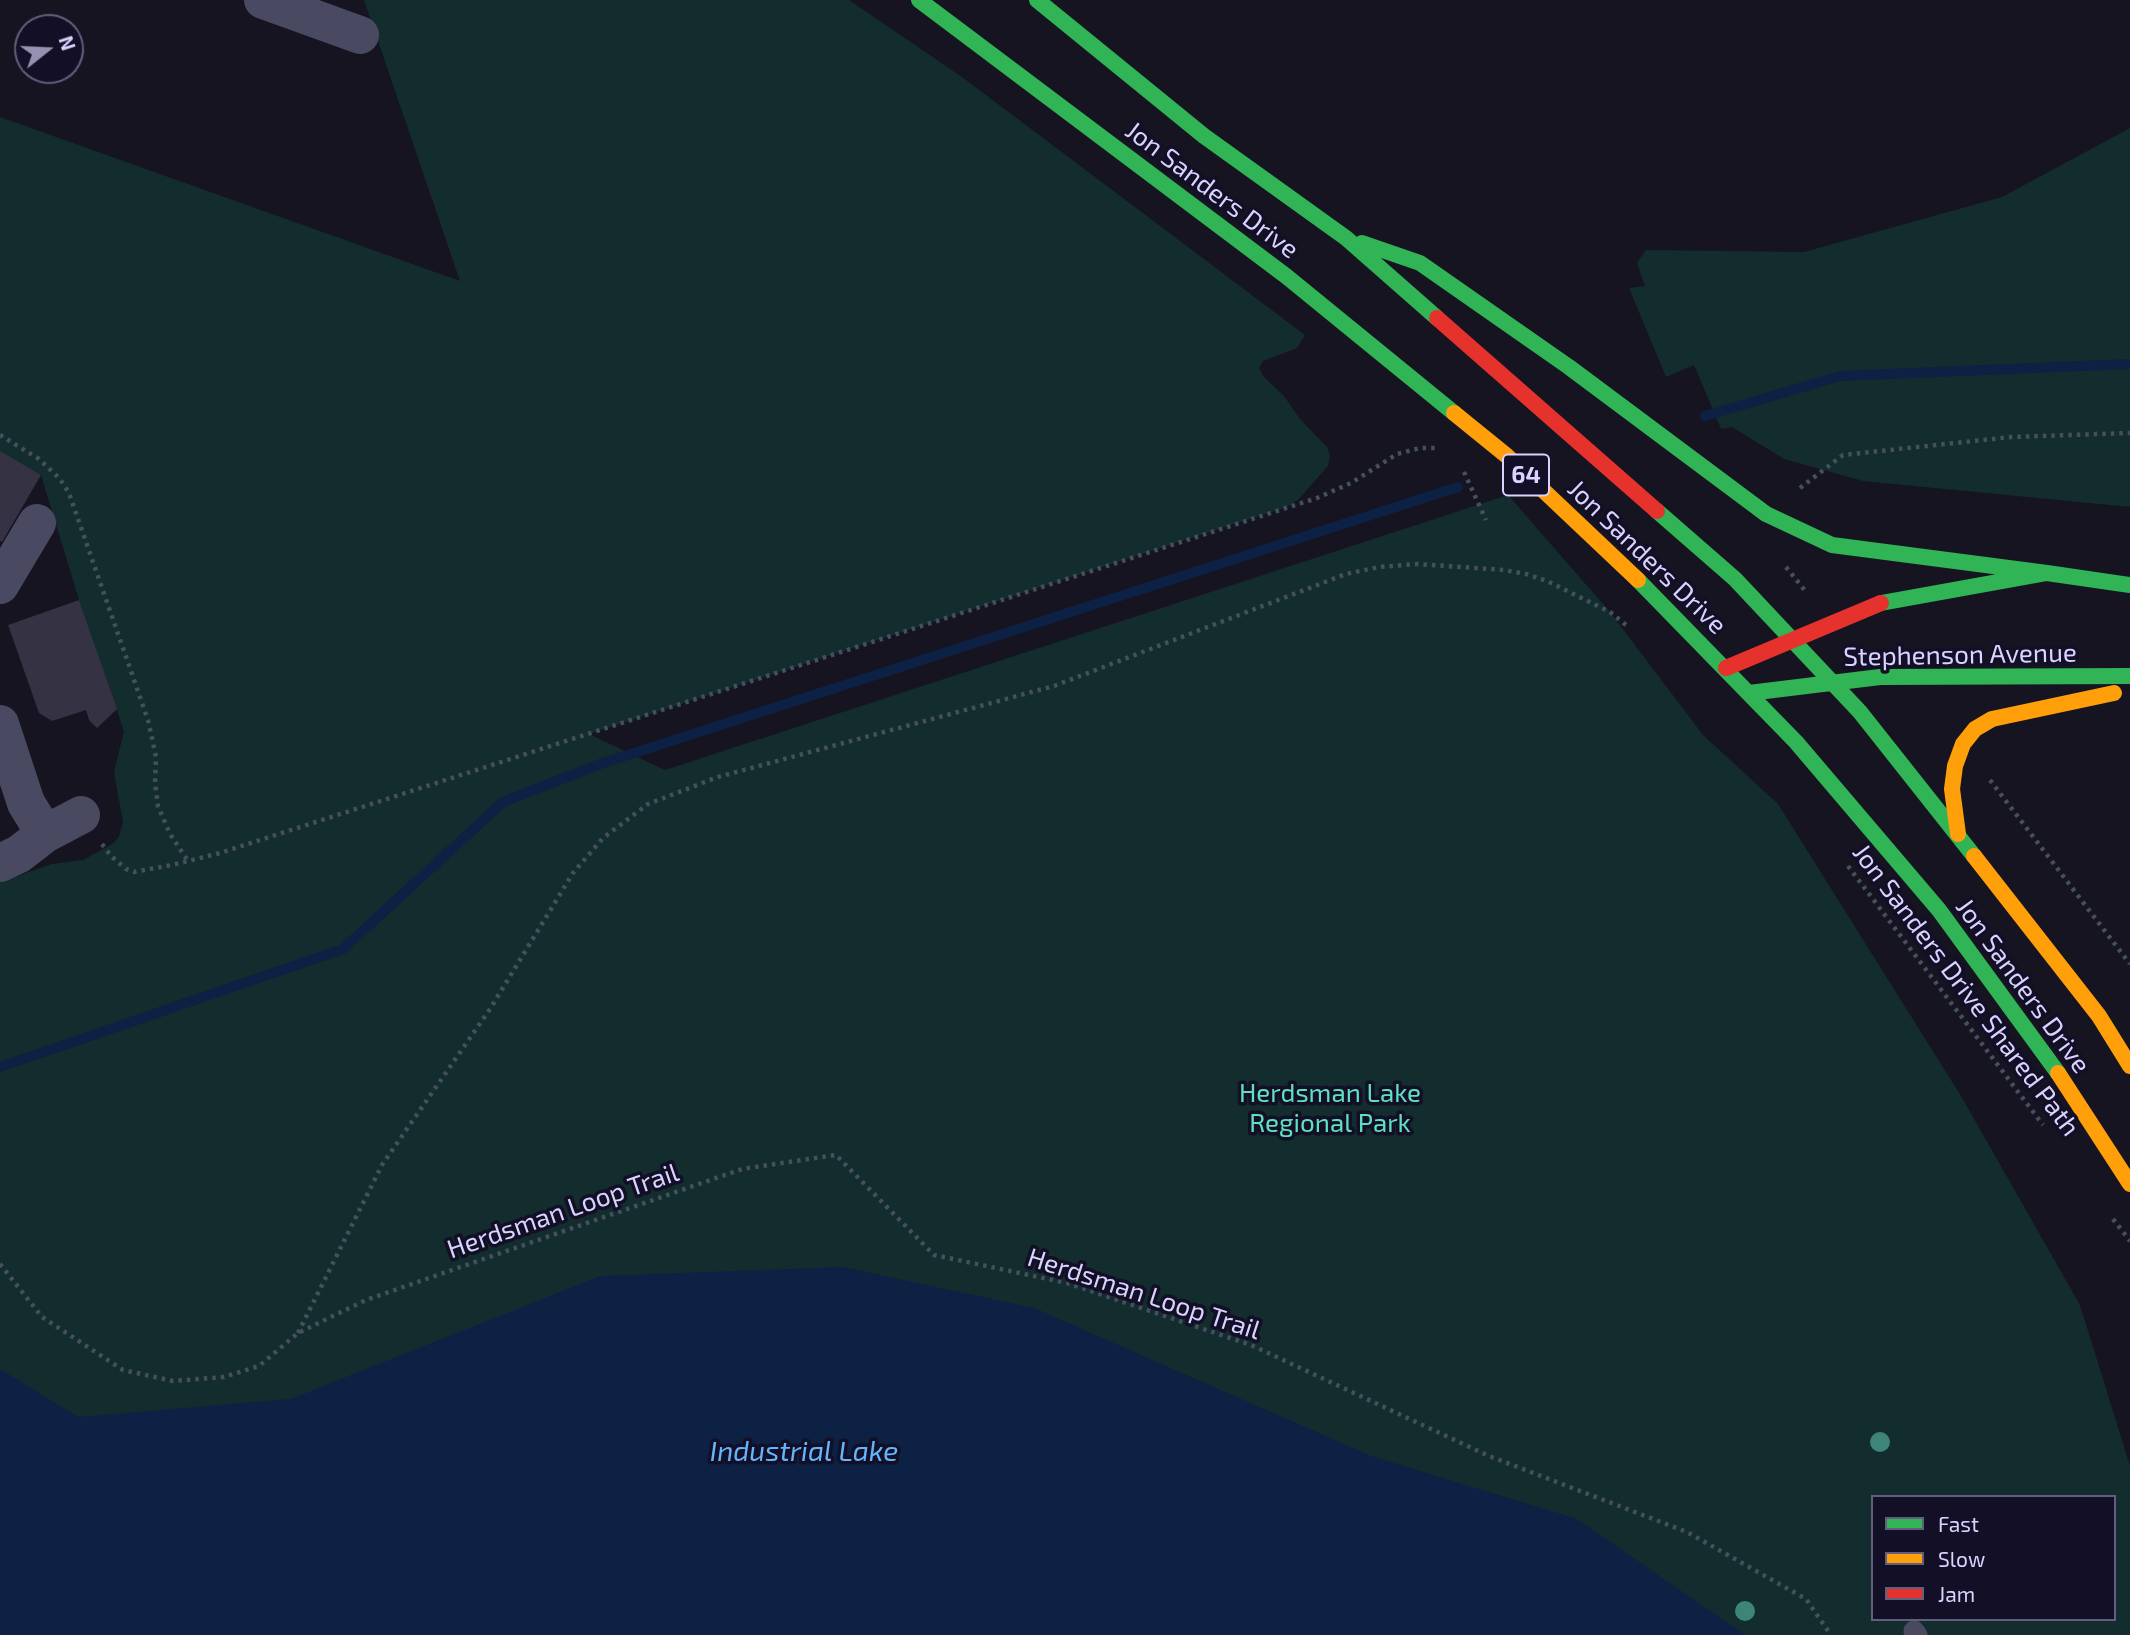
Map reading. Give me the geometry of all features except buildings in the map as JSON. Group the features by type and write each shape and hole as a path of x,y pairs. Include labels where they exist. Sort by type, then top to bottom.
{"main road":[{"name":"Jon Sanders Drive","path":"919,0 1286,276 1507,456 1671,612 1796,743 1939,910 2054,1069 2130,1184"},
{"name":"Jon Sanders Drive","path":"1037,0 1204,136 1346,239 1735,579 1860,712 2099,1016 2130,1066"},
{"path":"1346,239 1420,262 1569,367 1766,514 1832,545 2047,573"},
{"name":"Stephenson Avenue","path":"1726,668 1880,603 2047,573 2130,585"},
{"name":"Stephenson Avenue","path":"1749,693 1880,677 2130,676"},
{"path":"1958,834 1952,789 1955,766 1963,744 1975,729 1993,719 2130,689"}],"street":[{"path":"263,0 341,20"},
{"path":"0,585 37,523"},
{"path":"0,724 26,803 45,834"},
{"path":"0,863 81,815"}],"path":[{"path":"1793,493 1843,455 2011,437 2130,433"},
{"path":"0,435 45,464 69,493 148,720 156,757 158,806 170,834 188,861"},
{"path":"81,815 111,856 126,869 144,871 220,853 1317,498 1352,483 1397,454 1442,448"},
{"path":"1460,462 1486,520"},
{"path":"298,1333 382,1165 490,1009 573,873 603,838 648,804 718,777 1054,685 1346,574 1379,567 1418,564 1526,574 1547,581 1610,612 1632,629"},
{"path":"1963,744 2130,964"},
{"name":"Jon Sanders Drive Shared Path","path":"1846,863 2046,1130"},
{"name":"Herdsman Loop Trail","path":"0,1264 42,1317 123,1370 173,1381 225,1377 259,1366 298,1333 366,1300 742,1169 836,1155 934,1255 1067,1283 1251,1345 1489,1455 1687,1532 1805,1599 1831,1635"},
{"path":"2113,1219 2130,1241"}],"green space":[{"name":"Herdsman Lake Regional Park","path":"364,0 849,0 962,77 1305,335 1297,348 1263,361 1259,368 1300,419 1327,447 1330,456 1328,466 1298,500 1287,507 589,734 665,770 1508,495 1610,612 1703,735 1778,804 1961,1096 2080,1305 2130,1466 2130,1635 0,1635 0,882 52,864 83,860 114,843 123,822 114,772 124,731 79,600 41,475 0,452 0,117 460,281"},
{"path":"2130,128 2130,507 1863,481 1784,459 1732,427 1721,429 1694,365 1666,377 1629,288 1645,286 1637,263 1646,250 1804,252 2002,197"}],"water":[{"name":"Industrial Lake","path":"843,1267 1034,1308 1371,1456 1577,1519 1745,1635 0,1635 0,1369 78,1417 291,1399 600,1276"}],"waterway":[{"path":"1705,416 1840,376 2130,364"},
{"path":"0,1067 343,949 503,802 603,763 1458,487"}],"traffic: fast":[{"path":"919,0 1286,276 1454,413"},
{"path":"1037,0 1204,136 1346,238 1437,318"},
{"path":"1362,243 1420,263 1569,367 1766,514 1832,545 2047,573"},
{"path":"1657,511 1735,579 1860,712 1974,856"},
{"path":"1881,603 2047,573 2130,585"},
{"path":"1638,580 1796,742 1939,910 2058,1073"},
{"path":"1749,693 1880,677 2130,676"}],"traffic: slow":[{"path":"1454,413 1507,456 1638,580"},
{"path":"1958,834 1952,789 1955,766 1963,744 1975,729 1992,719 2114,693"},
{"path":"1974,856 2099,1016 2130,1066"},
{"path":"2058,1073 2130,1184"}],"traffic: jam":[{"path":"1437,318 1657,511"},
{"path":"1726,668 1881,603"}]}
